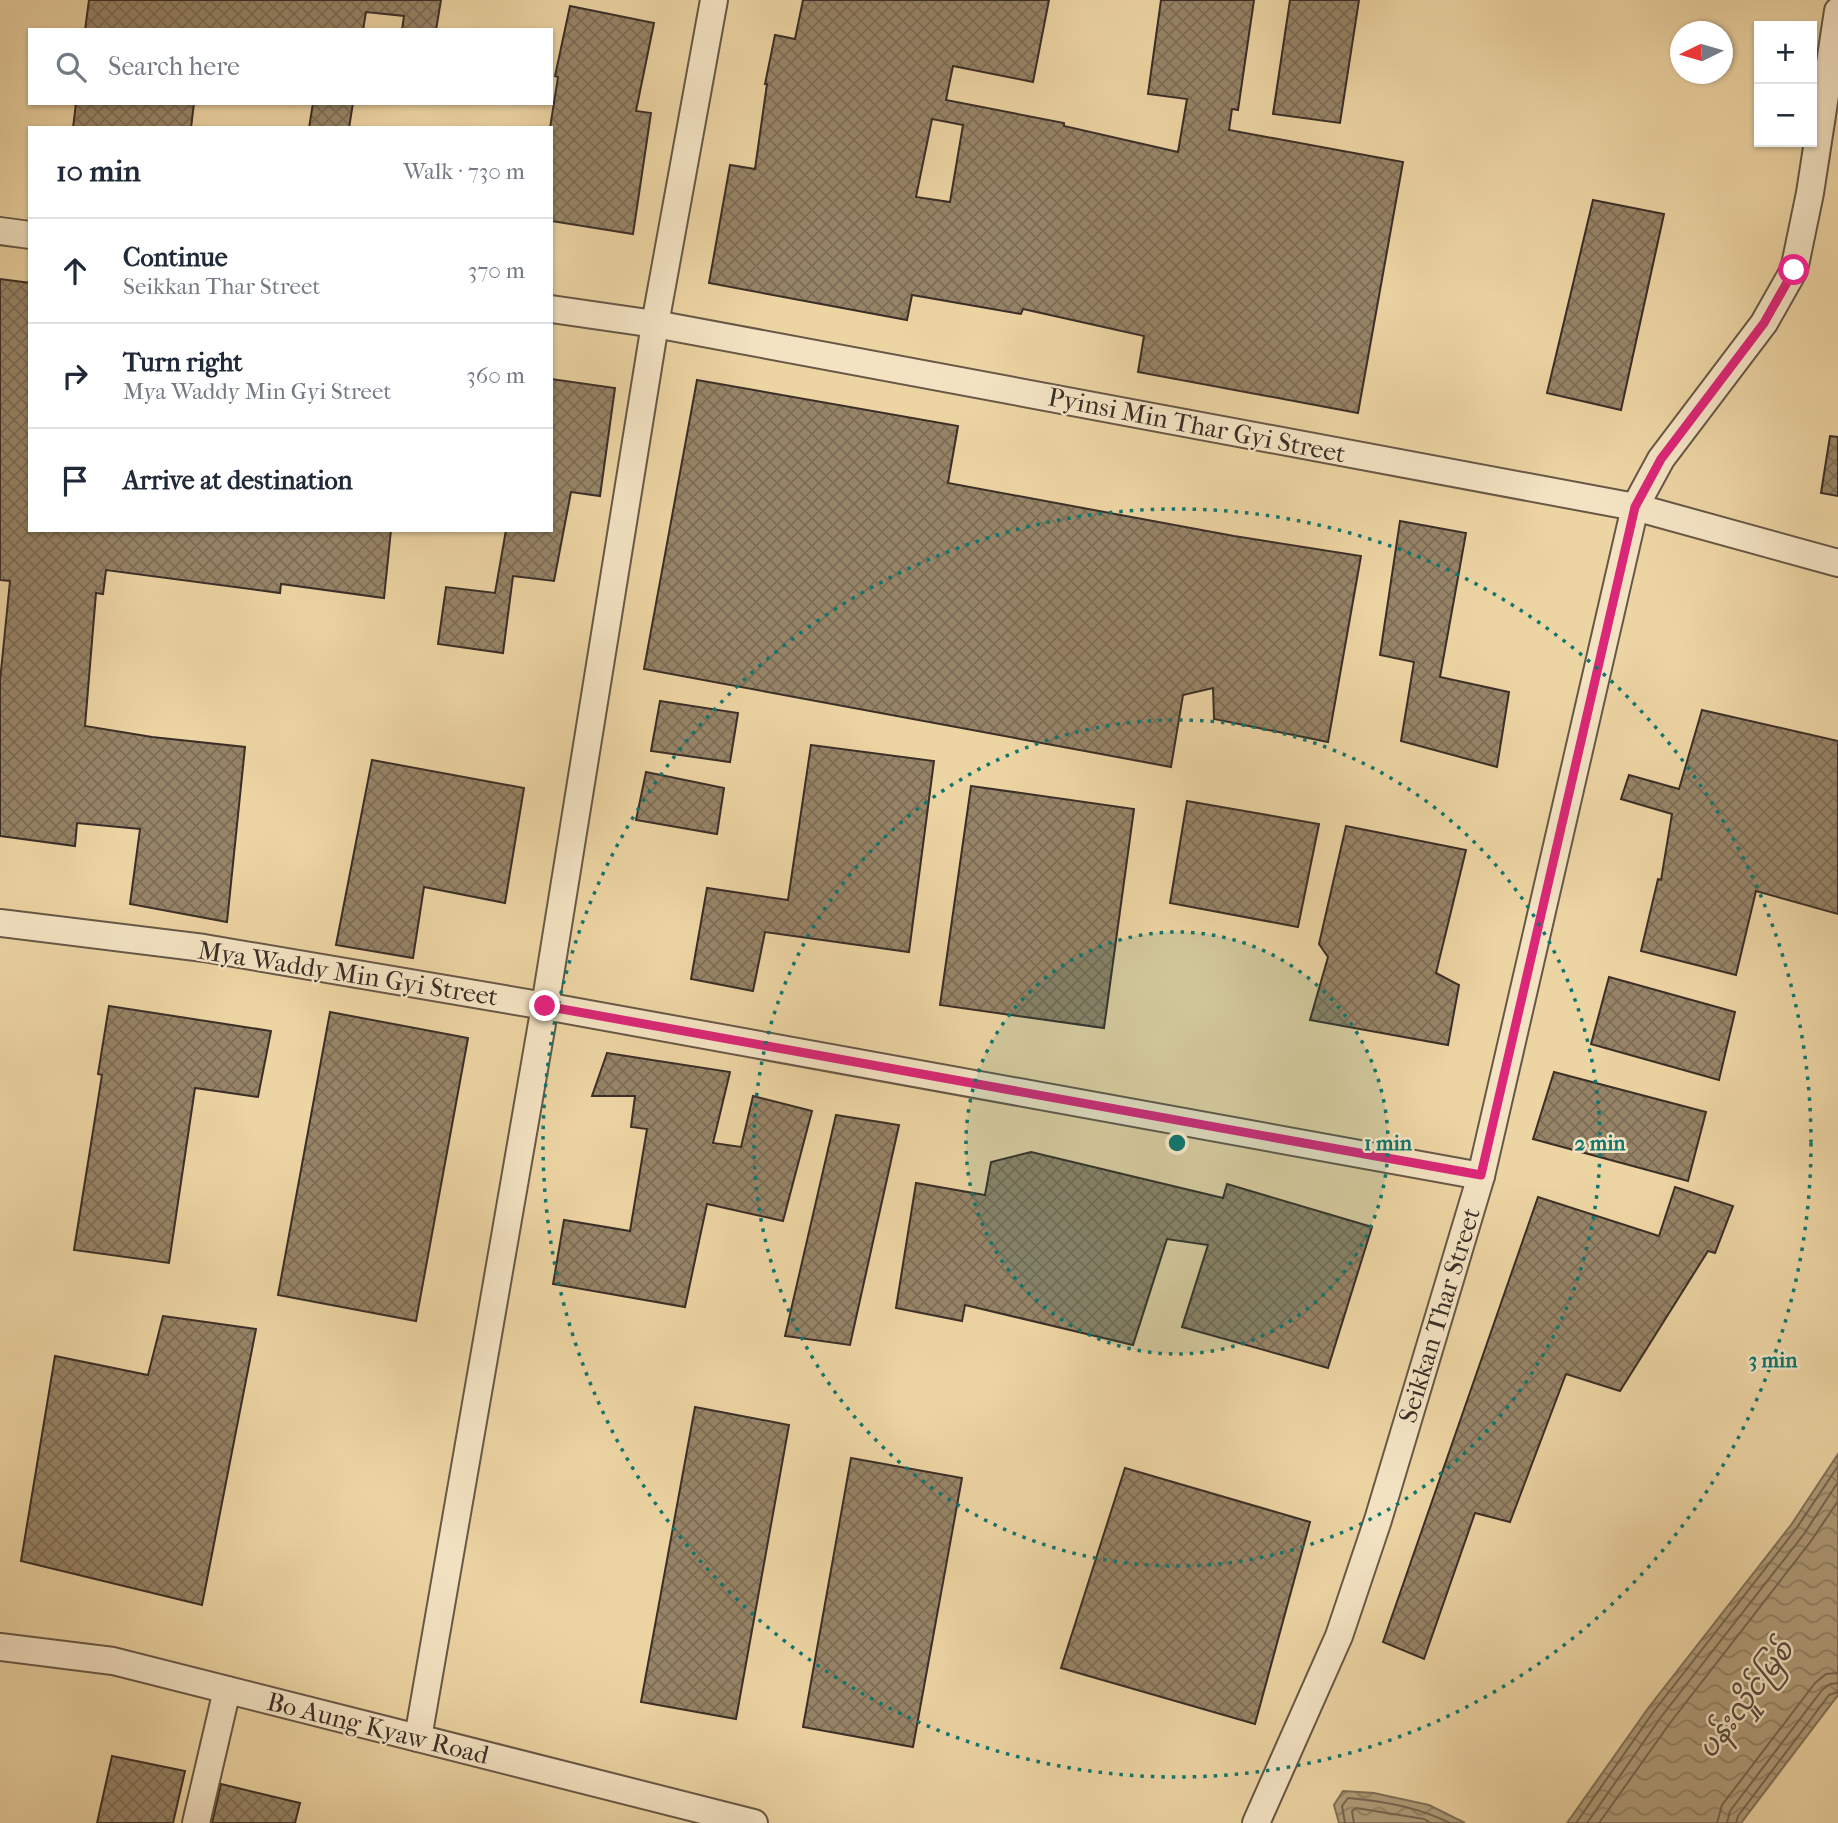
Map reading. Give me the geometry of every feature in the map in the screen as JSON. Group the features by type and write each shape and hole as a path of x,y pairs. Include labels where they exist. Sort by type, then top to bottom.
{"street":[{"path":"418,1738 545,1006 655,324 714,0"},
{"name":"Seikkan Thar Street","path":"1256,1823 1339,1636 1378,1520 1481,1175 1635,507 1661,459 1764,323 1794,270 1810,193 1838,11"},
{"path":"0,231 28,235"},
{"name":"Pyinsi Min Thar Gyi Street","path":"553,309 655,324 1635,507 1838,563"},
{"name":"Mya Waddy Min Gyi Street","path":"0,923 204,948 545,1006 1481,1175"},
{"name":"Bo Aung Kyaw Road","path":"0,1647 113,1661 754,1823"},
{"path":"196,1823 227,1690"}],"water":[{"name":"ပန်းလှိုင်မြစ်","path":"1838,1454 1838,1695 1741,1823 1567,1823 1649,1707 1791,1525"},
{"path":"1343,1791 1374,1793 1429,1805 1465,1823 1339,1823 1334,1805"}],"building":[{"path":"89,0 441,0 436,28 402,28 404,16 366,12 363,28 85,28"},
{"path":"803,0 1049,0 1033,82 953,66 946,100 1064,123 1064,126 1178,152 1187,99 1148,94 1161,0 1254,0 1238,110 1232,109 1229,130 1403,162 1358,413 1138,372 1144,336 1023,309 1021,314 912,295 907,320 709,283 730,165 755,169 765,84 775,35 795,39","holes":["932,119 963,125 950,202 916,197"]},
{"path":"1290,0 1359,0 1340,123 1273,114"},
{"path":"570,6 654,23 636,111 651,113 633,234 553,221 553,126 550,126 558,77 555,76"},
{"path":"76,105 194,105 191,126 73,126"},
{"path":"313,105 353,105 349,126 309,126"},
{"path":"1593,200 1664,214 1621,410 1547,393"},
{"path":"0,279 28,283 28,532 391,532 384,598 281,584 280,593 106,570 103,594 96,593 85,726 152,737 245,747 227,922 130,904 140,829 77,823 75,846 0,836 0,681 10,581 0,580"},
{"path":"553,379 615,388 600,496 571,492 554,581 513,576 503,653 438,644 446,587 495,593 506,532 553,532"},
{"path":"697,380 958,426 948,483 1234,536 1361,556 1328,742 1214,719 1213,688 1183,695 1171,767 644,669"},
{"path":"1830,436 1838,437 1838,496 1821,493"},
{"path":"1400,521 1466,533 1440,677 1509,692 1497,767 1401,741 1414,662 1380,655"},
{"path":"660,701 738,713 730,762 651,751"},
{"path":"1702,710 1838,741 1838,914 1756,891 1736,975 1641,951 1658,879 1661,880 1672,814 1621,799 1629,775 1679,789"},
{"path":"811,745 934,761 909,952 765,932 753,991 691,979 707,888 788,900"},
{"path":"372,760 524,788 505,903 424,887 413,958 336,945"},
{"path":"646,772 724,788 717,834 636,820"},
{"path":"971,786 1134,809 1104,1028 940,1005"},
{"path":"1187,801 1319,824 1298,927 1170,903"},
{"path":"1346,826 1466,850 1436,973 1459,985 1448,1045 1310,1020 1328,957 1319,944"},
{"path":"1609,977 1735,1012 1719,1080 1591,1044"},
{"path":"109,1006 271,1031 258,1097 195,1088 169,1263 74,1250 102,1075 98,1074"},
{"path":"330,1012 468,1038 416,1321 278,1295"},
{"path":"607,1053 730,1072 713,1143 741,1147 753,1096 812,1111 783,1221 707,1204 685,1307 553,1284 564,1220 630,1231 647,1129 631,1127 635,1096 592,1096"},
{"path":"1554,1072 1706,1112 1688,1181 1533,1139"},
{"path":"836,1115 899,1125 850,1345 785,1336"},
{"path":"1031,1152 1223,1198 1227,1184 1372,1227 1328,1368 1182,1327 1208,1245 1167,1239 1133,1345 965,1305 962,1321 896,1308 916,1183 985,1195 991,1162"},
{"path":"1675,1187 1733,1206 1715,1253 1708,1251 1620,1391 1566,1374 1510,1522 1475,1513 1424,1659 1383,1642 1538,1197 1659,1236"},
{"path":"163,1316 256,1329 202,1605 21,1561 55,1356 148,1375"},
{"path":"695,1407 789,1425 736,1719 641,1702"},
{"path":"851,1458 962,1478 913,1747 803,1727"},
{"path":"1125,1468 1310,1522 1255,1724 1061,1668"},
{"path":"112,1756 185,1771 173,1823 97,1823"},
{"path":"221,1784 300,1803 295,1823 212,1823"}],"route":[{"path":"545,1006 1481,1175 1635,507 1661,459 1764,323 1794,270"}]}
